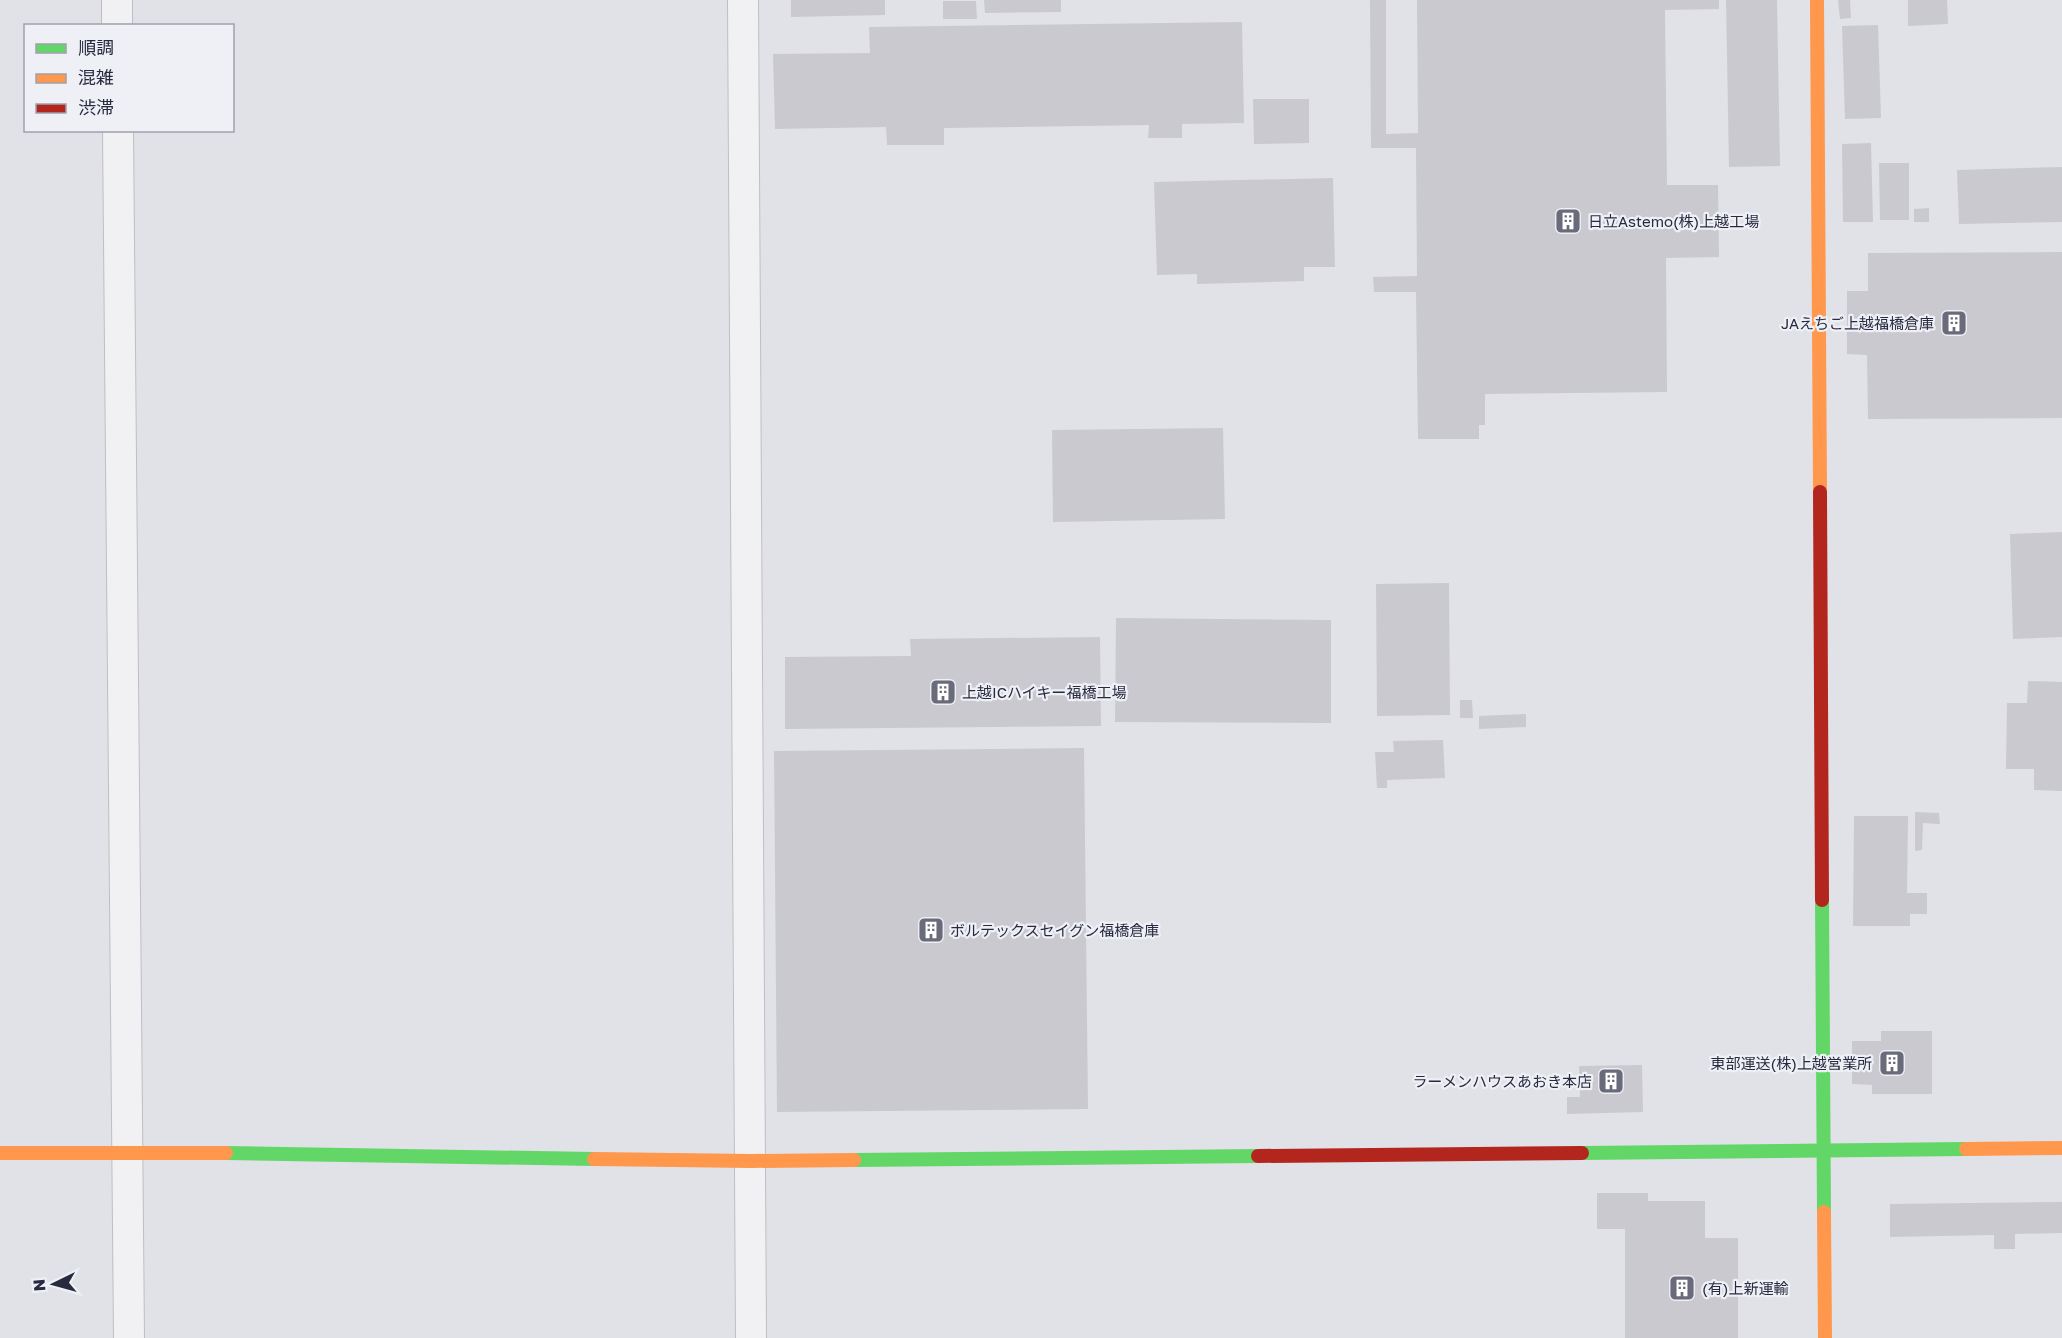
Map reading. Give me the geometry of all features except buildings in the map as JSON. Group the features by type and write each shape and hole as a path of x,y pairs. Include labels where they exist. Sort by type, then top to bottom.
{"street":[{"path":"117,0 117,24"},
{"path":"743,0 751,1161 750,1338"},
{"path":"1817,0 1825,1338"},
{"path":"118,132 129,1338"},
{"path":"0,1153 128,1152 751,1161 2062,1148"}],"traffic: fast":[{"path":"1822,900 1824,1212"},
{"path":"1582,1153 1966,1149"},
{"path":"226,1153 594,1159"},
{"path":"854,1160 1258,1156"}],"traffic: slow":[{"path":"1817,0 1820,492"},
{"path":"1966,1149 2062,1148"},
{"path":"0,1153 226,1153"},
{"path":"594,1159 854,1160"},
{"path":"1824,1212 1825,1338"}],"traffic: jam":[{"path":"1820,492 1822,900"},
{"path":"1258,1156 1582,1153"}],"place":[{"name":"日立Astemo(株)上越工場","path":"1568,221"},
{"name":"JAえちご上越福橋倉庫","path":"1954,323"},
{"name":"上越ICハイキー福橋工場","path":"943,692"},
{"name":"ボルテックスセイグン福橋倉庫","path":"931,930"},
{"name":"東部運送(株)上越営業所","path":"1892,1063"},
{"name":"ラーメンハウスあおき本店","path":"1611,1081"},
{"name":"(有)上新運輸","path":"1682,1288"}]}
